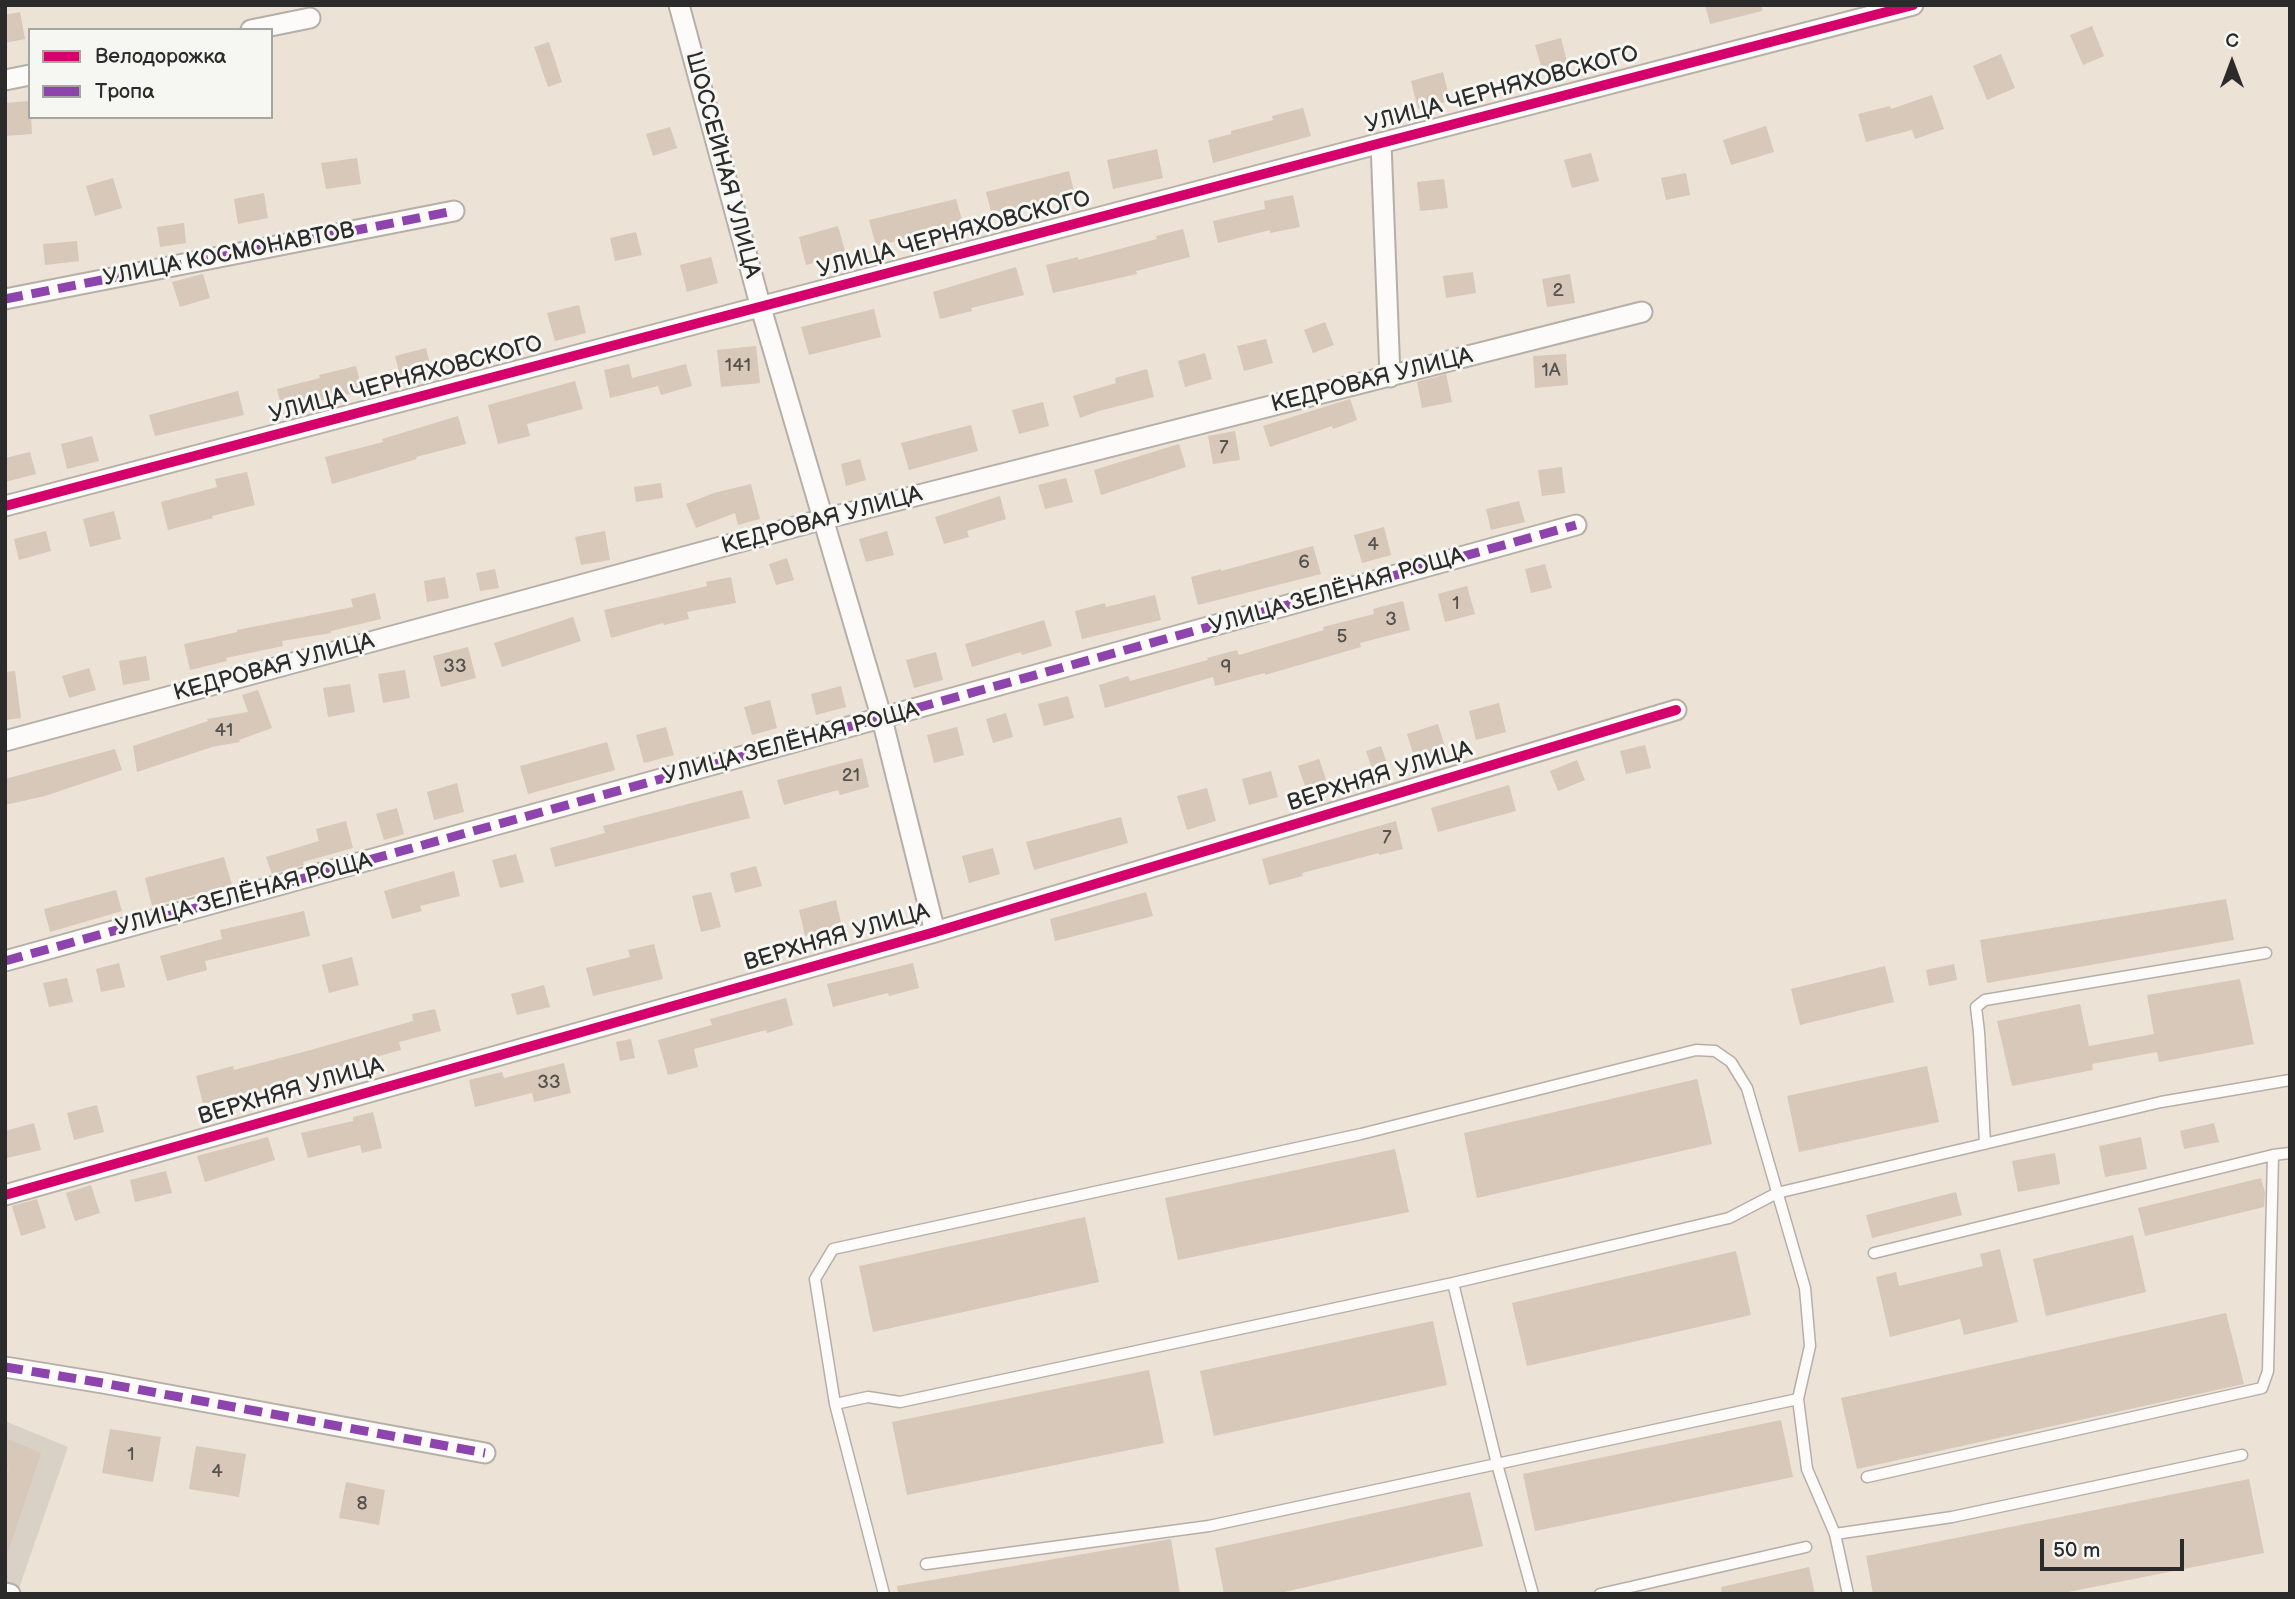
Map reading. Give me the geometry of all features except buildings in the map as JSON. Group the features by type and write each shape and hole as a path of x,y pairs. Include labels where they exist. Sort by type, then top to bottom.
{"street":[{"name":"ШОССЕЙНАЯ УЛИЦА","path":"679,5 761,308 883,719 934,932"},
{"name":"УЛИЦА ЧЕРНЯХОВСКОГО","path":"5,506 1913,5"},
{"path":"261,28 310,18"},
{"path":"5,80 28,75"},
{"path":"1381,143 1390,377"},
{"name":"УЛИЦА КОСМОНАВТОВ","path":"5,299 454,211"},
{"name":"КЕДРОВАЯ УЛИЦА","path":"5,741 824,519 1642,312"},
{"name":"УЛИЦА ЗЕЛЁНАЯ РОЩА","path":"5,961 1576,525"},
{"name":"ВЕРХНЯЯ УЛИЦА","path":"5,1195 934,932 1676,710"},
{"path":"5,1367 103,1382 485,1453"}],"lane":[{"path":"1985,1144 1976,1007 1985,1000 2266,953"},
{"path":"884,1594 835,1404 815,1279 833,1249 1361,1134 1696,1049 1715,1051 1731,1062 1747,1088 1805,1288 1810,1346 1798,1399 1807,1469 1835,1534 1848,1594"},
{"path":"835,1404 868,1397 900,1402 1453,1283 1729,1218 1777,1193 2161,1102 2290,1080"},
{"path":"1874,1252 2290,1153"},
{"path":"1867,1477 2262,1388 2268,1371 2273,1155"},
{"path":"1453,1283 1497,1464 1533,1594"},
{"path":"926,1564 1209,1526 1798,1399"},
{"path":"1835,1534 1952,1517 2242,1455"},
{"path":"1600,1594 1806,1547"}],"shaded area":[{"path":"5,1421 68,1447 17,1594 5,1594"}],"marked path":[{"path":"5,299 454,211"},
{"path":"5,961 1576,525"},
{"path":"5,1367 485,1453"}],"cycle path":[{"path":"5,506 1913,5"},
{"path":"5,1195 935,932 1676,710"}]}
